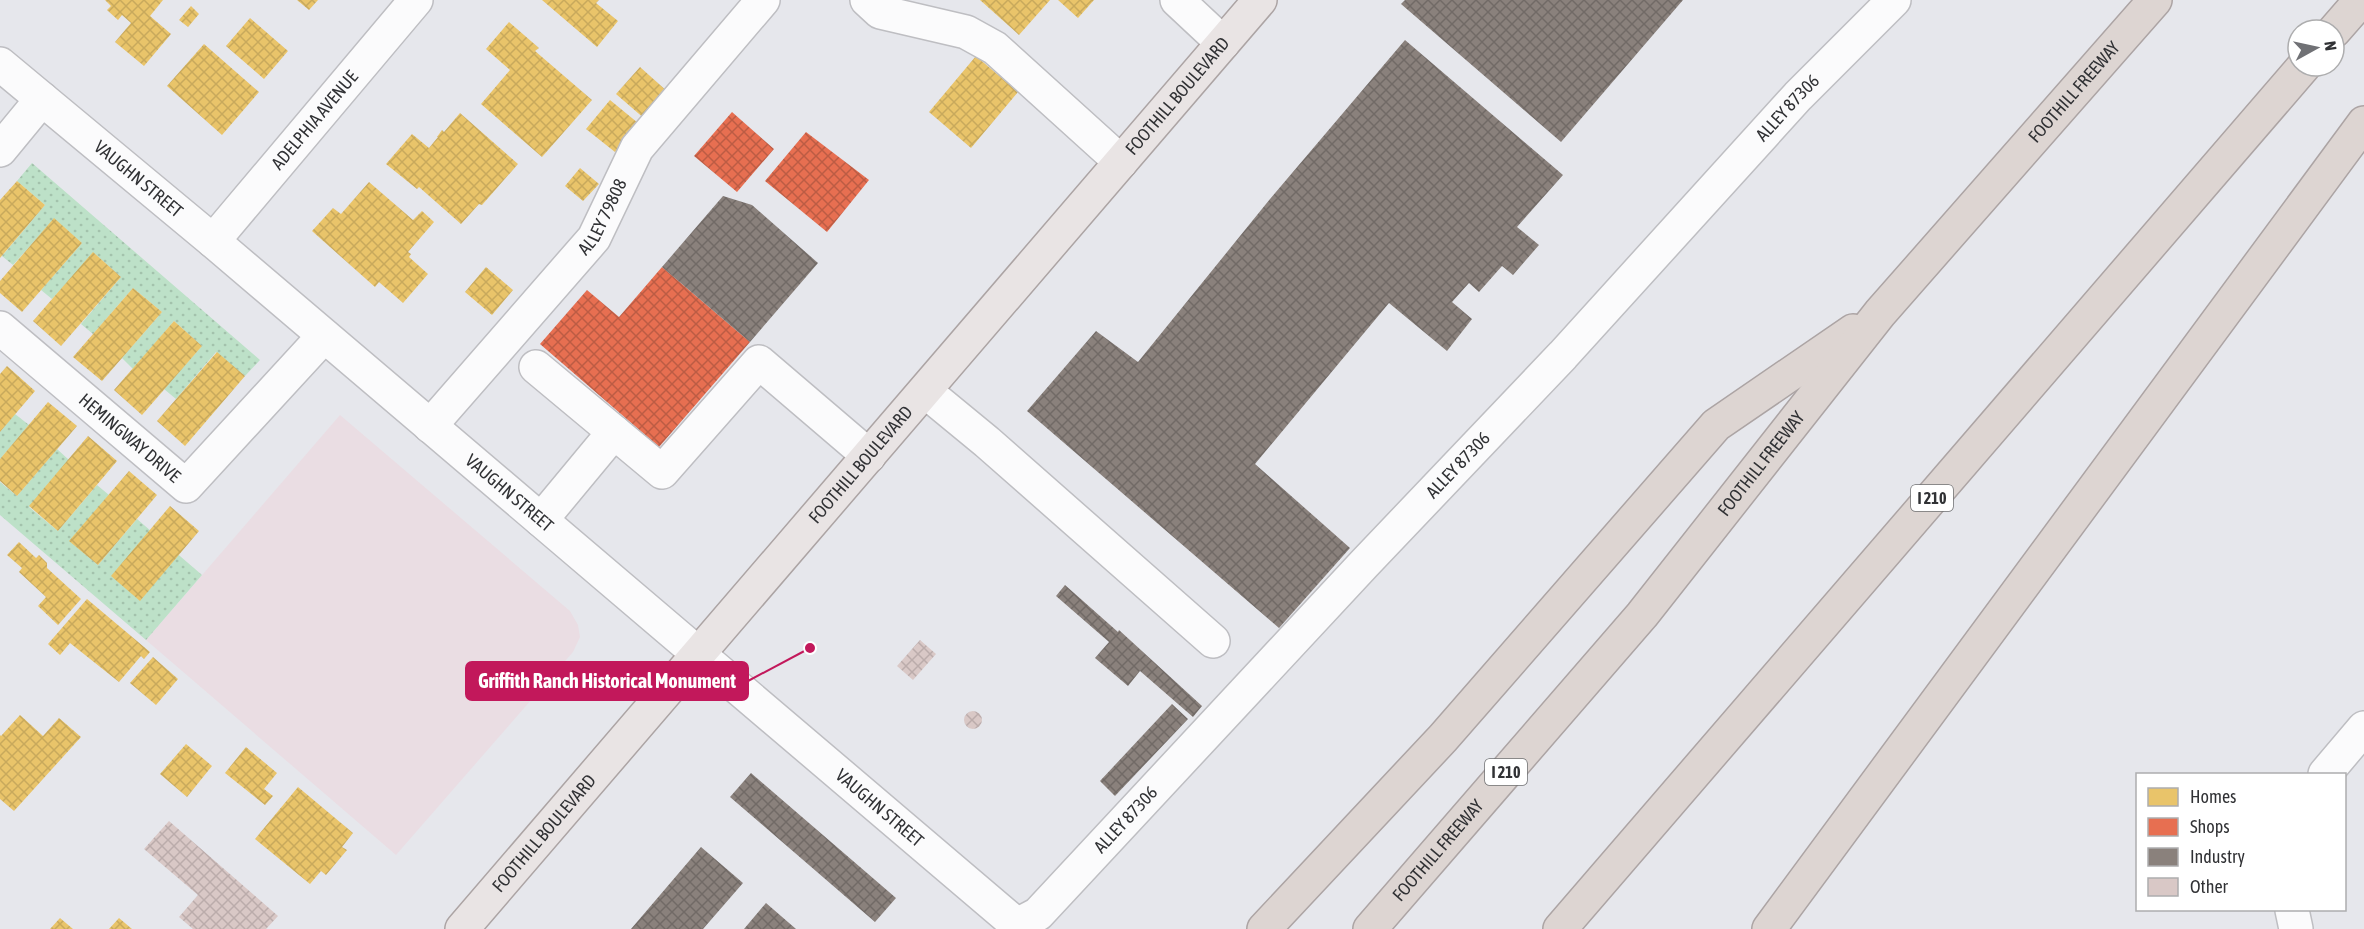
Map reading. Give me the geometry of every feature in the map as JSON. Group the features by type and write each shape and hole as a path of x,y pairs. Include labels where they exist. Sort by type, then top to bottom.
{"highway":[{"name":"FOOTHILL FREEWAY","path":"1370,929 1642,615 1880,313 2155,0"},
{"path":"2345,18 2361,0"},
{"name":"I 210","path":"1560,929 2294,78"},
{"path":"1769,929 2364,123"},
{"path":"1264,929 1443,738 1716,425 1880,313"}],"main road":[{"name":"FOOTHILL BOULEVARD","path":"462,929 1260,0"}],"street":[{"name":"ADELPHIA AVENUE","path":"213,242 416,0"},
{"name":"ALLEY 79808","path":"430,426 594,238 637,148 763,0"},
{"path":"867,0 880,12 966,32 994,48 1121,162"},
{"path":"1177,0 1223,43"},
{"name":"ALLEY 87306","path":"1017,926 1038,914 1364,564 1563,355 1798,96 1894,0"},
{"name":"VAUGHN STREET","path":"0,64 324,336 1017,926"},
{"path":"0,150 42,99"},
{"name":"HEMINGWAY DRIVE","path":"0,328 186,486 324,336"},
{"path":"536,367 662,472 759,362 868,456"},
{"path":"925,391 987,442 1213,641"},
{"path":"540,520 614,432"},
{"path":"2326,773 2364,728"},
{"path":"2292,911 2296,929"}],"shaded area":[{"path":"340,415 570,611 578,625 580,637 573,652 396,855 146,640"}],"green space":[{"path":"32,163 260,360 245,376 216,352 176,399 164,389 202,346 174,321 133,369 122,358 162,312 133,288 93,334 81,324 121,277 94,253 52,299 41,290 82,243 54,219 13,265 2,256 45,205 17,181"},
{"path":"15,414 29,425 0,459 0,432"},
{"path":"57,449 69,460 29,507 58,531 97,485 109,495 70,541 98,565 137,519 202,575 146,640 0,515 0,482 17,496"}],"building: Homes":[{"path":"105,0 163,0 150,16 171,34 144,66 115,42 131,23 122,15 118,20 107,10 111,6"},
{"path":"297,0 318,0 309,10"},
{"path":"542,0 599,0 596,3 618,21 597,47"},
{"path":"980,0 1050,0 1019,35"},
{"path":"1058,0 1094,0 1078,18"},
{"path":"191,6 199,14 188,27 179,20"},
{"path":"250,18 288,51 264,79 226,46"},
{"path":"509,22 539,48 535,51 592,100 542,157 481,104 510,70 486,49"},
{"path":"204,44 259,92 222,135 167,86"},
{"path":"976,56 1018,92 971,148 929,112"},
{"path":"640,67 669,93 646,120 616,94"},
{"path":"610,100 638,123 615,152 586,129"},
{"path":"460,113 518,164 482,205 479,204 461,224 419,187 417,189 386,164 412,134 429,148 442,130 444,132"},
{"path":"580,168 599,184 583,201 565,186"},
{"path":"17,181 45,205 0,258 0,200"},
{"path":"369,182 413,220 422,211 434,222 408,252 411,254 409,257 428,274 403,303 379,282 375,287 312,231 333,208 341,214"},
{"path":"54,218 82,243 22,312 0,293 0,281"},
{"path":"93,252 121,277 61,346 33,321"},
{"path":"486,267 513,290 492,315 465,292"},
{"path":"133,288 162,312 102,381 73,357"},
{"path":"174,321 202,346 142,415 114,390"},
{"path":"217,352 245,376 185,446 157,421"},
{"path":"7,366 35,391 0,432 0,374"},
{"path":"48,402 77,426 17,496 0,481 0,459"},
{"path":"88,436 117,461 58,531 29,506"},
{"path":"129,471 157,495 98,565 69,541"},
{"path":"170,506 199,531 140,601 111,576"},
{"path":"19,542 36,558 39,555 47,563 47,568 81,599 58,625 38,606 46,597 19,572 22,568 7,555"},
{"path":"87,599 150,652 144,659 141,656 119,682 70,643 60,655 48,644"},
{"path":"153,657 178,679 156,705 130,683"},
{"path":"20,715 43,736 59,718 81,737 14,811 0,799 0,735"},
{"path":"186,744 212,766 187,797 160,774"},
{"path":"246,747 277,773 264,789 273,796 265,805 225,773"},
{"path":"298,787 353,833 342,847 347,850 326,875 321,871 310,884 255,839"},
{"path":"60,918 73,929 50,929"},
{"path":"119,918 132,929 109,929"}],"building: Shops":[{"path":"732,112 774,149 737,192 694,156"},
{"path":"806,132 869,180 827,232 765,181"},
{"path":"662,267 750,342 659,447 540,344 587,290 619,317"}],"building: Industry":[{"path":"1405,0 1683,0 1561,142 1401,4"},
{"path":"1405,40 1563,175 1517,227 1539,245 1513,275 1502,266 1479,292 1469,283 1452,302 1472,319 1447,351 1389,303 1255,464 1350,548 1279,628 1027,411 1096,331 1138,362 1270,199"},
{"path":"723,196 752,205 818,263 750,342 662,267"},
{"path":"1065,585 1118,632 1119,630 1202,706 1193,717 1140,671 1128,686 1095,658 1109,642 1056,596"},
{"path":"1172,704 1188,719 1115,796 1100,781"},
{"path":"751,773 896,898 875,922 730,797"},
{"path":"701,847 743,883 703,929 631,929"},
{"path":"766,903 796,929 744,929"}],"building: Other":[{"path":"920,640 936,654 913,680 897,666"},
{"path":"969,711 977,711 982,716 980,727 969,729 964,724 964,716"},
{"path":"169,821 278,916 266,929 193,929 179,917 198,895 144,849"}],"place":[{"name":"Griffith Ranch Historical Monument","path":"810,648"}]}
